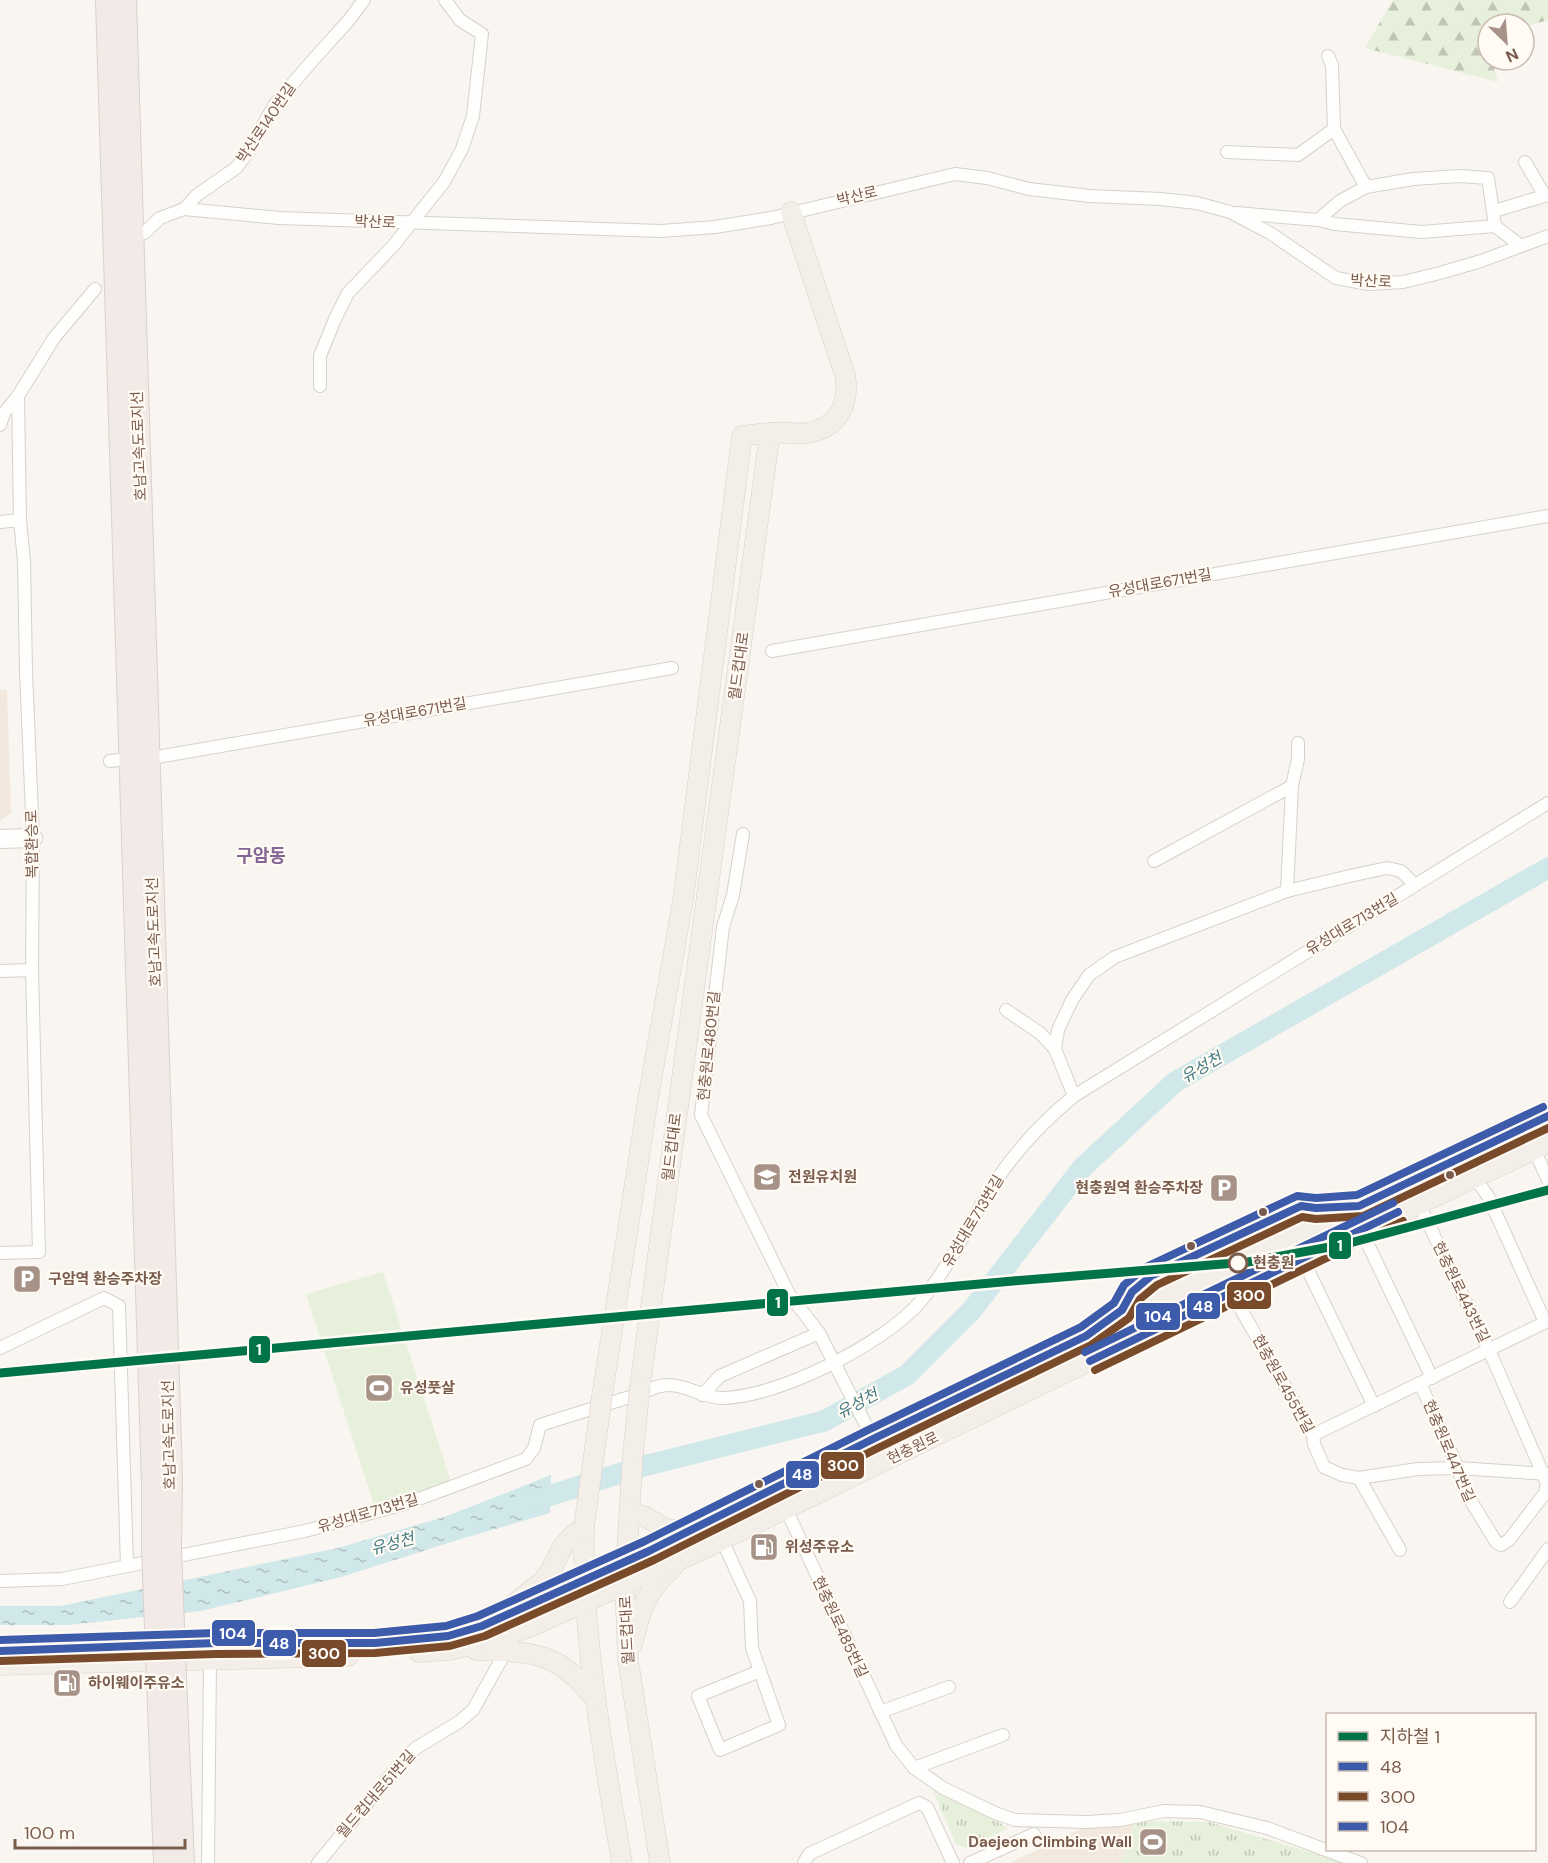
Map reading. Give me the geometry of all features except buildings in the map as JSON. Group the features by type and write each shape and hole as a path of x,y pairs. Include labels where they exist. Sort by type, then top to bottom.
{"highway":[{"name":"호남고속도로지선","path":"107,0 153,1473 162,1549 167,1678 183,1863"},
{"name":"호남고속도로지선","path":"125,0 171,1477 162,1549"},
{"name":"호남고속도로지선","path":"165,1863 167,1678"}],"main road":[{"path":"770,433 807,433 829,423 839,414 846,402 847,388 791,212"},
{"name":"월드컵대로","path":"622,1863 595,1699 586,1601 584,1527 648,1098 683,900 742,436 770,433 640,1386 629,1513 625,1583 628,1660 660,1863"},
{"name":"현충원로","path":"0,1651 216,1643 375,1643 448,1636 482,1626 697,1528 869,1431 1063,1347 1548,1116"},
{"name":"현충원로","path":"0,1665 322,1658 449,1650 497,1639 532,1626 697,1552 1418,1202 1541,1146"},
{"path":"1003,1404 992,1407 985,1405 984,1402 997,1391 1046,1368 1063,1347"},
{"path":"629,1513 644,1516 664,1528 675,1530 697,1528"},
{"path":"482,1626 506,1611 544,1580 563,1546 584,1527"},
{"path":"628,1660 649,1593 656,1583 673,1568 697,1552"},
{"path":"449,1650 506,1651 546,1658 558,1663 581,1681 595,1699"}],"street":[{"name":"박산로140번길","path":"184,209 197,195 236,168 275,104 364,0"},
{"path":"320,386 320,356 348,293 411,224 444,182 462,149 473,116 483,34 460,20 445,0"},
{"path":"1328,56 1332,65 1334,129 1366,187"},
{"path":"1227,152 1298,154 1334,129"},
{"path":"1494,211 1547,196 1525,162"},
{"name":"박산로","path":"184,209 279,218 661,231 715,227 771,218 955,174 987,178 1029,189 1090,196 1197,203 1230,212 1270,233 1336,278 1369,284 1403,282 1440,273 1548,236"},
{"path":"1318,220 1340,201 1366,187 1413,179 1460,176 1488,178 1495,226"},
{"path":"144,233 160,219 184,209"},
{"path":"1230,212 1422,232 1495,226 1521,246"},
{"path":"0,425 4,413 18,396 54,338 95,289"},
{"name":"복합환승로","path":"0,1253 39,1252 32,970 33,838 24,561 20,520 18,396"},
{"name":"유성대로671번길","path":"772,651 1548,516"},
{"path":"0,522 20,520"},
{"name":"유성대로671번길","path":"157,757 672,668"},
{"path":"1287,891 1292,786 1298,759 1298,743"},
{"path":"1154,861 1292,786"},
{"name":"유성대로713번길","path":"0,1581 62,1579 305,1531 398,1506 526,1459 534,1448 540,1425 669,1384 702,1395 721,1398 740,1396 778,1386 837,1365 867,1346 918,1304 955,1254 1000,1174 1037,1130 1074,1096 1548,803"},
{"name":"현충원로480번길","path":"743,834 733,895 723,927 701,1115 789,1294 819,1333 869,1431"},
{"path":"0,839 33,838"},
{"name":"유성대로713번길","path":"1055,1049 1058,1030 1072,1000 1089,975 1115,957 1287,891 1387,868 1401,871 1415,885"},
{"path":"0,971 32,970"},
{"path":"1006,1010 1040,1033 1055,1049 1074,1096"},
{"path":"1541,1146 1548,1180"},
{"path":"1474,1177 1488,1196 1547,1322 1489,1350"},
{"name":"현충원로443번길","path":"1418,1202 1546,1473"},
{"name":"현충원로447번길","path":"1313,1435 1432,1378 1361,1230"},
{"path":"1302,1258 1374,1406"},
{"name":"현충원로455번길","path":"1233,1292 1313,1435 1314,1444 1324,1467 1342,1475 1359,1478"},
{"path":"0,1347 104,1299 119,1306 127,1566"},
{"path":"702,1395 720,1376 819,1333"},
{"name":"현충원로443번길","path":"1432,1378 1489,1350"},
{"name":"현충원로447번길","path":"1420,1383 1458,1468 1466,1493 1496,1542 1501,1545 1509,1540 1545,1493 1546,1473"},
{"path":"1400,1550 1359,1478 1418,1469 1458,1468 1546,1473"},
{"name":"현충원로485번길","path":"786,1509 896,1744 914,1768 943,1788 1015,1820 1087,1822 1120,1820 1164,1811 1200,1812 1267,1828 1326,1850"},
{"path":"722,1540 750,1601 752,1648 779,1725 720,1750 698,1696 760,1671"},
{"path":"1510,1602 1548,1549"},
{"name":"월드컵대로51번길","path":"318,1863 403,1760 416,1748 459,1722 473,1710 506,1651"},
{"path":"208,1863 210,1660"},
{"path":"880,1712 949,1687"},
{"path":"914,1768 1003,1735"},
{"path":"804,1863 809,1854 920,1803 925,1804 930,1811 953,1863"},
{"path":"970,1863 1034,1834"},
{"name":"현충원로485번길","path":"1329,1851 1361,1863"}],"shaded area":[{"path":"0,690 7,690 11,813 0,821"},
{"path":"1135,1821 1120,1863 1010,1863 1083,1828"}],"green space":[{"path":"1393,0 1548,0 1548,20 1536,24 1536,12 1476,12 1476,72 1495,72 1498,82 1365,48"},
{"name":"유성풋살","path":"383,1272 451,1482 375,1508 306,1294"},
{"path":"933,1787 1009,1828 967,1848 956,1844"},
{"path":"1135,1821 1209,1822 1347,1863 1120,1863"}],"water":[{"path":"551,1475 550,1513 341,1577 201,1611 68,1625 0,1625 0,1606 61,1606 338,1548 447,1516"}],"waterway":[{"name":"유성천","path":"523,1504 640,1467 824,1421 907,1375 972,1310 1082,1168 1175,1082 1548,868"}],"metro line":[{"name":"1","path":"0,1373 1013,1281 1248,1262 1346,1244 1548,1190"}],"transit line":[{"name":"104","path":"0,1640 216,1633 374,1633 446,1626 478,1616 645,1541 1081,1327 1114,1303 1124,1285 1146,1267 1297,1196 1316,1198 1357,1195 1543,1107"},
{"name":"48","path":"0,1651 216,1643 375,1643 448,1636 482,1626 649,1551 1086,1336 1122,1310 1132,1292 1151,1276 1301,1206 1316,1208 1359,1206 1548,1116"},
{"name":"300","path":"0,1661 216,1654 375,1653 450,1646 485,1636 654,1560 1091,1345 1129,1318 1140,1299 1157,1285 1302,1217 1316,1219 1363,1216 1548,1128"},
{"name":"104","path":"1085,1352 1393,1203"},
{"name":"48","path":"1090,1361 1398,1212"},
{"name":"300","path":"1095,1370 1403,1221"}],"place":[{"name":"전원유치원","path":"767,1177"},
{"name":"현충원역 환승주차장","path":"1224,1188"},
{"name":"현충원","path":"1238,1263"},
{"name":"구암역 환승주차장","path":"27,1279"},
{"name":"유성풋살","path":"379,1388"},
{"name":"위성주유소","path":"764,1547"},
{"name":"하이웨이주유소","path":"67,1683"},
{"name":"Daejeon Climbing Wall","path":"1153,1842"}],"district":[{"name":"구암동","path":"261,856"}]}
